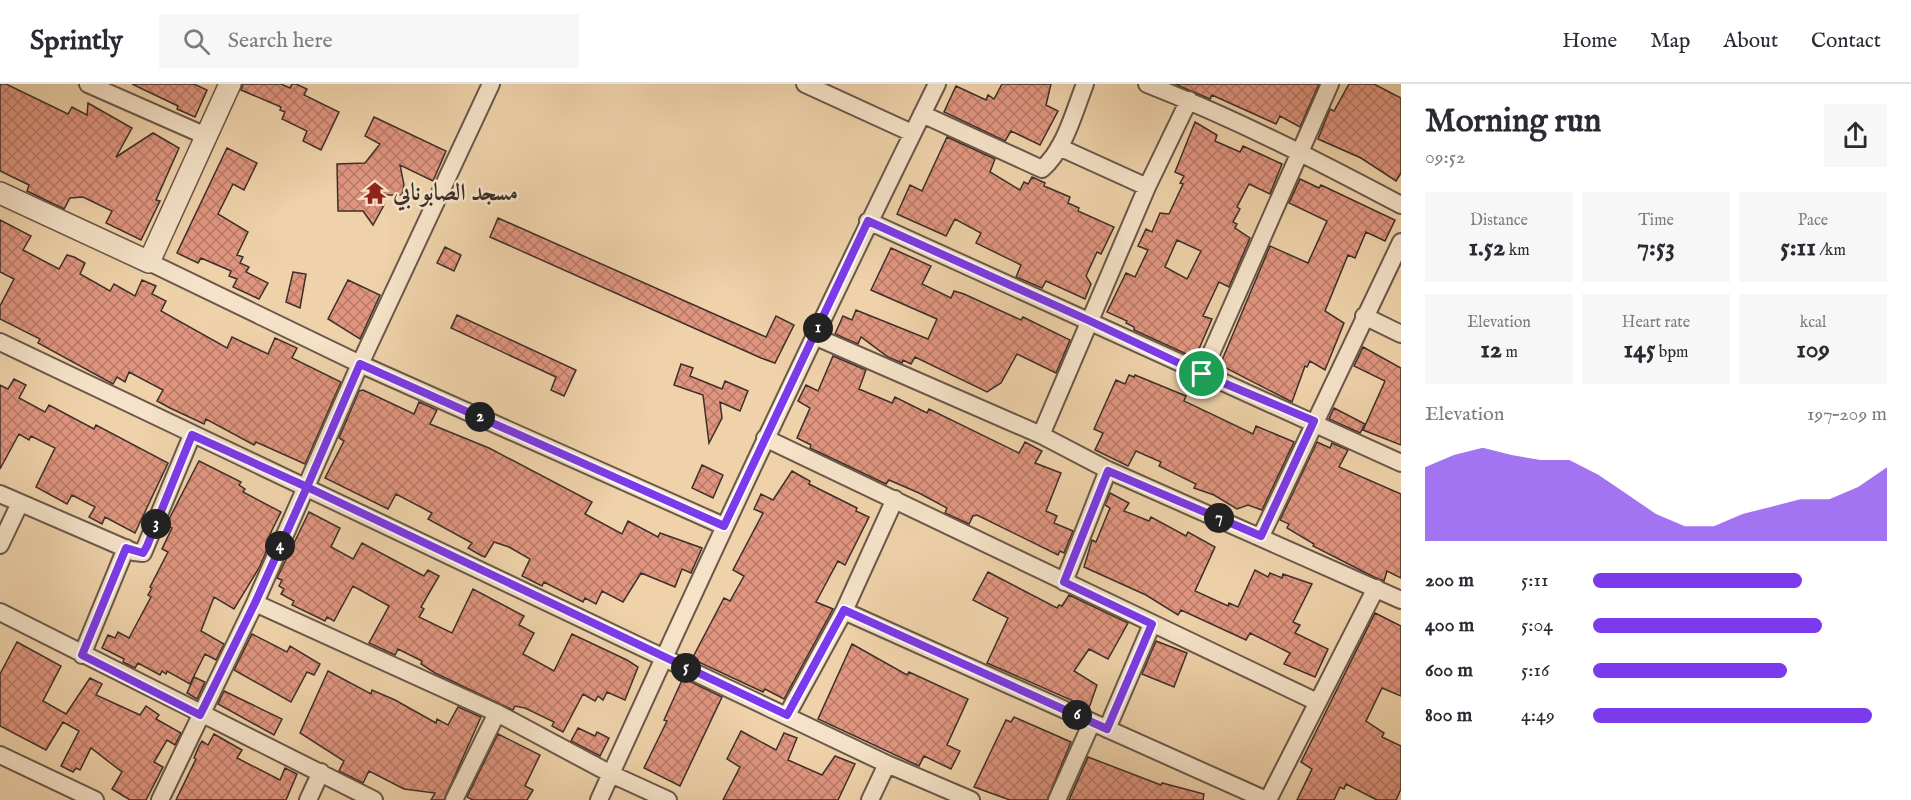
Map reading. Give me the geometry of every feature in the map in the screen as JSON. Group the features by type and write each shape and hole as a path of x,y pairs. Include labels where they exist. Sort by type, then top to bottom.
{"street":[{"path":"88,84 206,136"},
{"path":"149,262 230,84"},
{"path":"160,800 255,603 360,364 491,84"},
{"path":"806,84 912,133"},
{"path":"599,800 765,438 868,221 937,84"},
{"path":"922,114 1042,170 1059,147 1085,84"},
{"path":"1147,84 1189,100 1299,152 1401,205"},
{"path":"1202,374 1330,84"},
{"path":"1041,435 1147,187 1189,100"},
{"path":"1059,147 1147,187"},
{"path":"0,194 149,262 360,364 724,526"},
{"path":"868,221 1202,374 1314,421 1401,463"},
{"path":"1261,536 1401,242"},
{"path":"1364,316 1401,334"},
{"path":"814,336 1041,435 1108,471 1261,536 1401,600"},
{"path":"0,342 192,435 307,487 787,715 887,765 971,800"},
{"path":"0,494 126,548 143,553 192,435"},
{"path":"765,438 1317,702"},
{"path":"1064,582 1108,471"},
{"path":"787,715 844,610 895,500"},
{"path":"0,545 20,503"},
{"path":"82,655 126,548"},
{"path":"844,610 1267,800 1376,588"},
{"path":"255,603 497,713 611,774 668,800"},
{"path":"0,612 200,715 321,772 374,800"},
{"path":"1057,800 1100,725 1152,624"},
{"path":"454,800 497,713"},
{"path":"0,755 95,800"},
{"path":"870,800 887,765"},
{"path":"308,800 321,772"}],"building":[{"path":"0,84 6,84 68,114 72,107 87,115 88,103 132,128 116,157 153,133 179,148 156,200 160,201 141,240 106,223 112,211 83,197 70,198 64,209 27,191 29,185 0,171"},
{"path":"132,84 194,84 207,90 195,117 177,109 178,106"},
{"path":"243,84 281,84 290,88 292,84 296,84 307,89 304,95 339,112 321,150 303,141 307,131 282,119 285,112 280,110 281,107 241,90"},
{"path":"1002,84 1051,84 1046,105 1058,111 1040,145 1011,131 1005,141 944,112 956,86 986,100 988,95 994,99"},
{"path":"1175,84 1319,84 1300,127 1280,116 1276,124 1212,95 1210,99"},
{"path":"1349,84 1374,84 1401,98 1401,173 1396,181 1361,158 1318,139 1330,109 1334,111"},
{"path":"374,117 446,151 433,181 400,165 404,185 402,195 366,195 384,205 373,225 363,211 338,211 337,164 365,163 380,144 365,136"},
{"path":"1195,122 1217,135 1215,141 1240,152 1243,146 1282,164 1270,194 1249,184 1237,207 1240,209 1233,222 1237,224 1235,228 1250,238 1229,287 1219,282 1203,316 1212,319 1195,358 1134,330 1134,327 1126,323 1127,321 1107,312 1126,273 1135,277 1148,250 1138,246 1146,229 1152,232 1160,213 1169,214 1183,184 1180,183 1184,176 1175,172","holes":["1177,240 1201,251 1187,279 1165,267"]},
{"path":"947,137 995,159 990,172 1020,190 1024,182 1028,184 1032,177 1045,183 1044,186 1070,197 1068,203 1079,208 1078,211 1114,227 1101,254 1097,252 1086,276 1091,284 1085,299 1046,281 1042,288 1016,277 1021,265 976,243 981,233 955,219 946,236 897,214 910,185 922,191"},
{"path":"227,148 257,163 244,190 233,184 218,214 248,232 237,255 243,257 240,263 249,267 246,272 268,283 259,299 233,287 237,279 229,276 231,271 201,258 198,263 177,253"},
{"path":"1300,179 1319,188 1321,185 1395,220 1385,241 1366,232 1355,258 1348,255 1325,311 1344,323 1325,370 1310,361 1307,367 1305,366 1292,402 1220,365 1270,246 1308,263 1327,221 1289,203"},
{"path":"498,218 766,337 776,316 794,325 775,363 761,358 490,237"},
{"path":"0,220 31,236 23,250 59,269 67,255 74,257 85,263 80,274 110,291 114,284 135,296 142,280 156,286 152,294 166,301 161,311 227,348 232,337 268,354 275,338 297,348 292,358 341,382 305,464 256,442 254,445 206,419 204,424 170,408 157,401 163,390 129,372 125,382 117,377 113,384 38,343 40,339 0,319 0,306 14,279 0,272"},
{"path":"445,247 461,255 454,271 437,263"},
{"path":"891,248 931,266 922,284 951,298 954,291 964,294 1021,320 1023,317 1070,340 1056,373 1017,354 1001,383 987,392 915,357 911,364 903,360 902,363 888,357 861,337 858,344 835,334 843,316 852,320 856,310 928,339 937,319 871,290"},
{"path":"293,272 306,274 300,308 286,302"},
{"path":"348,280 380,295 360,339 328,319"},
{"path":"457,315 576,370 564,396 551,390 556,377 451,328"},
{"path":"1363,347 1401,368 1401,445 1363,430 1385,381 1354,366"},
{"path":"833,356 866,370 859,389 892,403 895,397 927,413 929,409 1019,453 1025,442 1042,451 1035,463 1061,473 1046,511 1057,516 1054,523 1073,531 1064,553 1060,551 1058,555 977,515 973,516 969,524 945,513 947,508 919,493 889,480 886,484 810,448 811,445 797,438 810,408 798,401 806,385 818,391"},
{"path":"681,364 693,368 690,376 722,389 725,381 748,391 740,411 720,402 722,418 709,443 703,395 674,385"},
{"path":"1129,375 1134,377 1135,375 1186,396 1184,401 1253,434 1256,426 1294,442 1262,510 1248,505 1237,509 1214,495 1194,488 1196,484 1159,466 1161,462 1136,451 1128,466 1095,450 1103,433 1094,429 1116,380 1125,384"},
{"path":"14,379 26,385 19,398 45,412 49,405 94,429 96,425 168,463 135,533 105,517 102,524 89,517 95,507 72,495 67,504 36,487 55,448 31,436 29,440 19,434 0,469 0,385 8,389"},
{"path":"363,390 414,414 419,402 437,410 430,424 489,448 592,502 585,514 622,534 628,521 658,537 660,533 702,548 691,573 682,569 675,587 641,573 623,602 602,591 596,604 585,598 583,602 544,582 542,586 522,576 530,559 509,547 494,542 485,557 482,556 468,548 472,543 428,519 432,513 396,494 388,509 325,478 344,441 339,438 359,391"},
{"path":"1334,408 1365,424 1360,433 1329,419"},
{"path":"1317,442 1330,448 1332,443 1348,450 1339,467 1401,494 1401,578 1387,571 1384,581 1374,577 1313,546 1314,544 1287,528 1289,524 1280,520"},
{"path":"199,461 241,482 239,485 245,489 243,492 281,512 267,542 270,543 259,568 234,609 214,597 201,631 224,644 216,660 205,654 190,684 167,671 166,674 162,671 160,675 138,663 135,668 123,662 124,659 102,648 108,635 115,638 118,632 129,638 151,597 148,595 152,588 150,587 168,552 162,549 172,528 166,525"},
{"path":"702,465 723,475 713,498 692,488"},
{"path":"792,471 810,481 809,484 857,508 856,511 869,517 845,565 838,561 816,602 833,609 784,699 765,689 763,692 692,659 724,598 730,601 744,576 733,570 763,513 754,509 761,494 773,500"},
{"path":"1110,493 1129,503 1124,511 1149,521 1151,517 1186,536 1188,532 1215,547 1195,591 1228,606 1229,603 1238,607 1255,570 1268,577 1270,573 1282,578 1283,574 1312,584 1293,622 1300,625 1295,633 1328,649 1315,677 1284,664 1290,653 1250,633 1246,640 1181,610 1178,615 1146,595 1084,567 1092,540 1096,542 1110,508 1105,505"},
{"path":"309,512 340,528 331,547 353,559 362,543 424,576 428,570 439,576 421,607 424,609 419,617 452,633 473,589 524,616 519,625 534,633 523,654 554,671 572,634 627,660 638,667 625,700 607,692 603,700 598,696 595,701 583,694 563,732 552,726 554,722 525,708 515,706 513,710 435,673 421,664 422,661 398,649 395,655 369,643 389,606 353,586 334,621 327,617 325,621 292,605 294,601 281,594 284,589 279,586 282,580 277,578"},
{"path":"988,572 1057,608 1059,605 1062,606 1069,595 1128,623 1108,659 1089,649 1074,671 1097,685 1089,708 987,663 1008,618 973,600"},
{"path":"1375,613 1401,626 1401,696 1382,688 1366,721 1384,733 1382,737 1401,746 1401,789 1396,800 1377,800 1346,784 1344,789 1340,787 1334,800 1297,800 1312,769 1301,762"},
{"path":"252,634 287,652 290,646 320,664 314,675 307,672 291,702 234,670"},
{"path":"1156,641 1187,653 1174,687 1142,674"},
{"path":"17,642 61,666 43,701 66,714 90,678 102,684 96,695 140,715 146,706 159,715 156,719 181,733 175,745 167,740 154,762 163,767 146,800 130,800 112,789 122,772 91,748 80,770 76,768 73,772 61,766 79,731 63,722 46,750 0,726 0,674"},
{"path":"852,644 907,675 909,672 968,699 947,745 960,751 951,769 924,756 919,766 818,719"},
{"path":"328,671 371,694 372,690 395,700 436,723 437,719 448,725 458,707 481,717 444,800 431,800 435,793 404,789 369,771 363,783 339,771 344,761 300,733"},
{"path":"194,677 205,682 197,699 187,693"},
{"path":"683,678 722,697 680,786 644,768 667,721 664,720"},
{"path":"224,691 282,719 274,735 218,704"},
{"path":"1014,717 1071,742 1047,800 1010,800 974,787 1006,720 1011,722"},
{"path":"578,728 595,736 597,732 609,738 600,756 571,741"},
{"path":"741,731 776,750 784,733 797,738 788,760 822,775 835,756 855,764 838,800 723,800 740,767 727,759"},
{"path":"214,734 242,750 237,758 280,780 285,768 297,774 286,800 176,800 196,759 194,758 199,746 202,741 208,745"},
{"path":"498,734 540,755 525,786 533,790 527,800 473,800 467,797"},
{"path":"1088,757 1161,785 1162,783 1204,794 1203,800 1069,800"}],"place":[{"name":"مسجد الصابونابي","path":"375,193"}],"route":[{"path":"1202,374 868,221 724,526 360,364 307,487 192,435 147,546 143,553 126,548 82,655 200,715 255,603 307,487 787,715 844,610 1107,729 1152,624 1064,582 1108,471 1261,536 1314,421 1202,374"}]}
